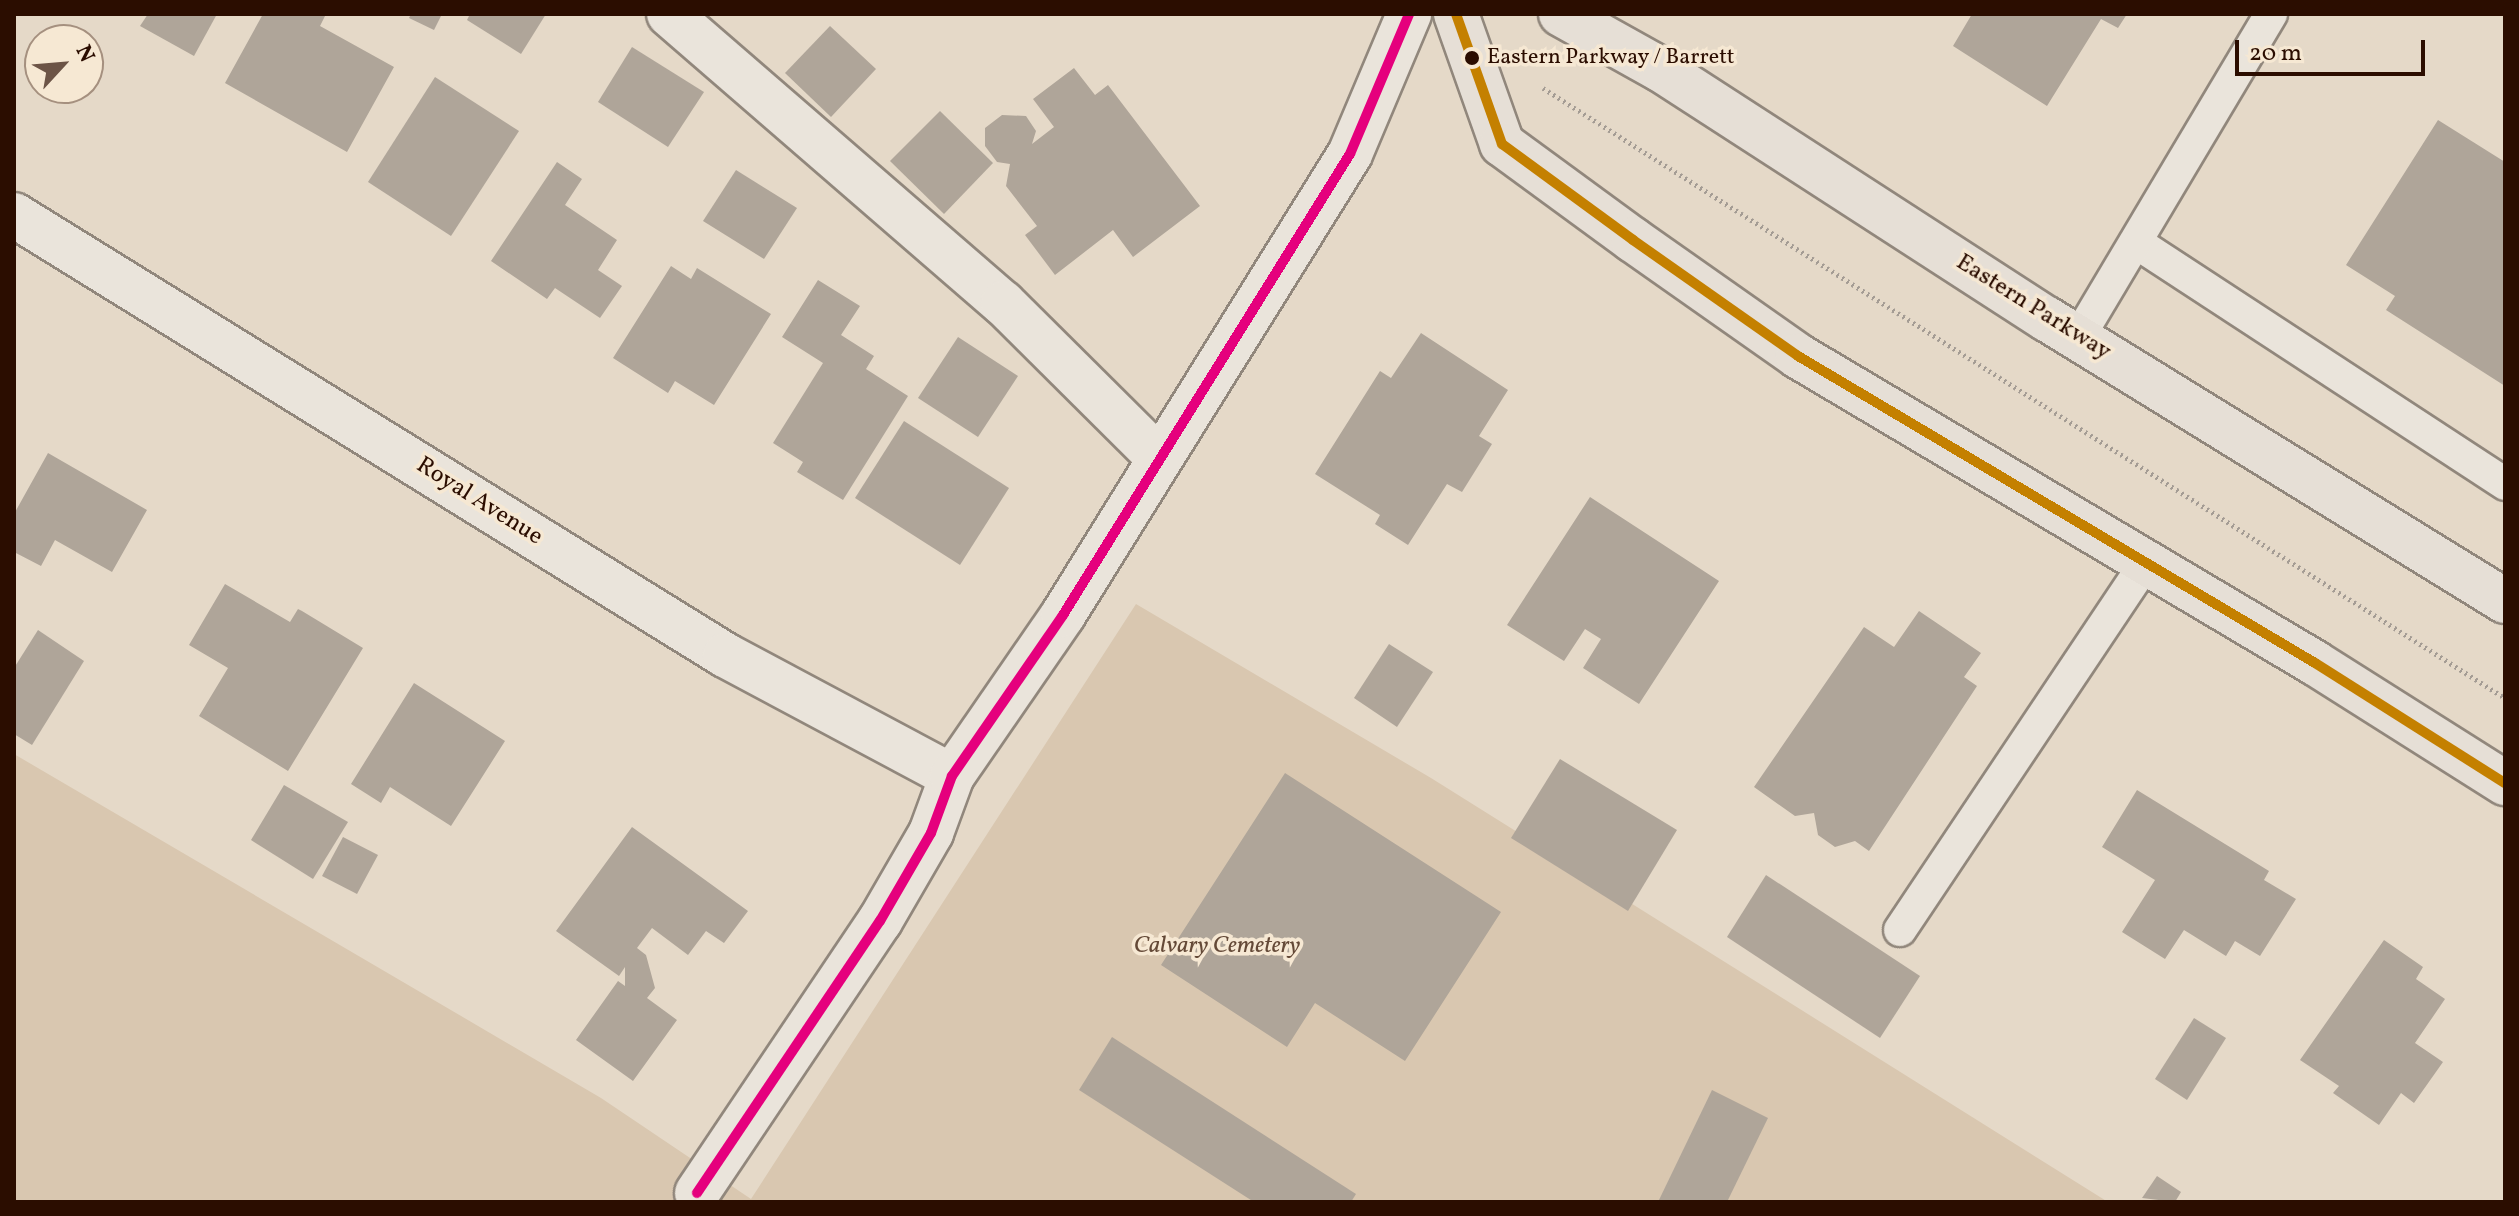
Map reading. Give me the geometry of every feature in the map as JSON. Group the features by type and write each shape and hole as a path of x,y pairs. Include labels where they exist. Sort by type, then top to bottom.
{"main road":[{"path":"1456,14 1502,144 1798,356 2146,563 2505,783"},
{"name":"Eastern Parkway","path":"1561,14 1660,69 2078,338 2505,601"}],"street":[{"path":"669,14 1003,303 1159,458"},
{"path":"694,1198 880,921 931,833 952,776 1063,615 1350,154 1409,14"},
{"name":"Royal Avenue","path":"14,215 725,655 952,776"}],"lane":[{"path":"2078,338 2271,14"},
{"path":"2137,243 2505,484"},
{"path":"1900,930 2146,563"}],"path":[{"path":"1531,80 1787,247 2505,698"}],"green space":[{"name":"Calvary Cemetery","path":"1136,604 1431,778 2108,1202 14,1202 14,754 601,1098 751,1199"}],"building":[{"path":"148,14 217,14 194,56 140,26"},
{"path":"263,14 326,14 320,26 394,67 347,152 225,83"},
{"path":"411,14 442,14 434,30 409,18"},
{"path":"470,14 546,14 521,54 467,20"},
{"path":"1972,14 2127,14 2118,28 2101,19 2047,106 1953,46"},
{"path":"830,26 876,69 831,117 785,73"},
{"path":"632,47 704,92 668,147 598,102"},
{"path":"1074,68 1095,95 1108,85 1200,206 1133,257 1113,230 1055,275 1025,235 1037,226 1006,186 1010,164 997,162 985,146 985,128 1002,115 1026,116 1036,131 1032,144 1054,127 1033,99"},
{"path":"435,77 519,131 451,236 368,182"},
{"path":"940,111 993,163 944,214 890,161"},
{"path":"2438,120 2505,162 2505,386 2386,310 2395,296 2346,265"},
{"path":"557,162 582,179 565,205 617,240 598,270 622,286 600,318 555,288 547,299 491,261"},
{"path":"736,170 797,208 764,259 703,221"},
{"path":"671,266 691,279 697,268 771,314 714,405 675,381 668,393 613,358"},
{"path":"818,280 860,306 841,335 874,356 866,369 908,396 843,500 797,472 803,462 773,443 823,363 782,337"},
{"path":"1421,333 1508,390 1479,436 1492,444 1462,492 1447,484 1408,545 1375,524 1380,515 1315,474 1380,371 1391,378"},
{"path":"958,337 1018,376 978,437 918,398"},
{"path":"904,421 1009,488 960,565 855,498"},
{"path":"48,453 147,510 112,572 55,540 41,566 14,552 14,514"},
{"path":"1590,497 1719,581 1639,704 1583,668 1601,639 1585,629 1564,661 1507,625"},
{"path":"225,584 290,622 298,609 363,648 288,771 199,716 228,668 189,645"},
{"path":"1919,611 1981,653 1964,677 1977,686 1869,851 1855,841 1835,847 1818,835 1814,813 1795,816 1754,787 1864,627 1894,647"},
{"path":"38,630 84,661 32,745 14,734 14,668"},
{"path":"1389,644 1433,672 1397,727 1354,698"},
{"path":"414,683 505,741 451,826 390,787 381,803 351,784"},
{"path":"1560,759 1677,830 1628,911 1511,838"},
{"path":"1285,773 1501,912 1405,1061 1315,1003 1287,1047 1161,965"},
{"path":"284,785 348,822 313,879 251,840"},
{"path":"2137,790 2269,871 2264,880 2296,899 2260,956 2235,941 2226,956 2184,930 2165,959 2122,932 2155,880 2102,847"},
{"path":"632,827 748,911 724,943 706,931 688,955 652,928 637,948 646,955 655,988 647,998 677,1020 633,1081 576,1040 618,981 625,986 625,967 619,976 556,931"},
{"path":"343,837 378,855 357,894 322,876"},
{"path":"1766,875 1920,976 1880,1038 1727,937"},
{"path":"2384,940 2423,967 2416,979 2445,999 2415,1043 2443,1062 2414,1103 2401,1093 2379,1125 2333,1093 2339,1086 2300,1060"},
{"path":"2194,1018 2226,1038 2187,1100 2155,1079"},
{"path":"1112,1037 1356,1194 1351,1202 1254,1202 1079,1090"},
{"path":"1712,1090 1768,1118 1727,1202 1658,1202"},
{"path":"2157,1176 2181,1192 2175,1202 2142,1198"}],"transit line":[{"path":"697,1193 880,921 931,833 952,776 1063,615 1350,154 1409,14"},
{"path":"1456,14 1502,144 1798,356 2315,663 2505,783"}],"place":[{"name":"Eastern Parkway / Barrett","path":"1472,58"}]}
